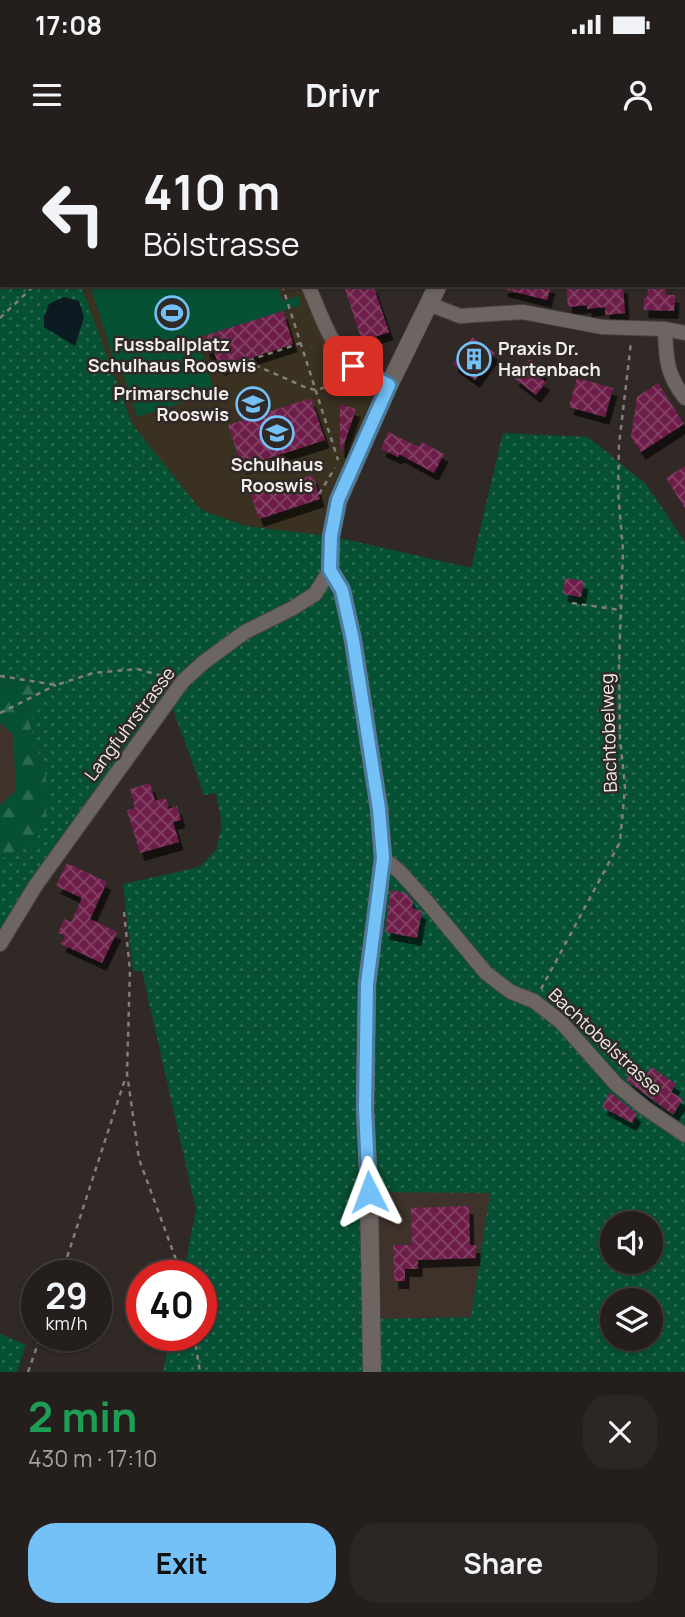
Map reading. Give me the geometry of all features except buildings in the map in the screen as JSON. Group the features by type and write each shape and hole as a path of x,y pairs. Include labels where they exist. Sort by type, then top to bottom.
{"street":[{"path":"309,287 334,343 349,362 367,375 389,385"},
{"path":"372,1372 365,1108 367,984 383,858 379,809 353,640 342,590 330,570 331,536 338,500 389,385 437,287"},
{"path":"429,304 460,316 515,311 538,313 602,327 665,329 685,333"},
{"path":"665,329 667,366 685,398"},
{"name":"Langfuhrstrasse","path":"0,944 36,885 183,681 245,632 315,594 330,570"},
{"name":"Bachtobelstrasse","path":"383,858 418,892 486,973 511,992 534,1001 561,1022 617,1084 645,1108 685,1135"}],"path":[{"path":"0,318 33,287"},
{"path":"283,287 339,462 336,474"},
{"path":"211,373 301,343"},
{"name":"Bachtobelweg","path":"534,1001 620,842 625,787 620,738 623,550 618,491 618,445 631,356"},
{"path":"246,361 316,390 367,375"},
{"path":"318,494 339,462"},
{"path":"572,603 620,610"},
{"path":"0,713 57,685 93,673 137,669 183,681"},
{"path":"0,676 57,685"},
{"path":"124,912 130,970 127,1073 139,1159 176,1260"},
{"path":"66,1260 127,1073"},
{"path":"28,1372 35,1351"},
{"path":"197,1351 200,1372"}],"shaded area":[{"name":"Primarschule Rooswis","path":"82,287 309,287 331,338 389,385 331,536 246,526 201,510 132,424"},
{"path":"64,297 79,301 84,317 75,346 44,327 44,317 49,304"},
{"path":"0,723 14,734 16,791 0,805"},
{"path":"369,1192 491,1192 472,1317 371,1319"}],"green space":[{"path":"0,287 82,287 132,424 201,510 246,526 331,536 471,568 503,433 588,437 646,484 685,542 685,1372 163,1372 168,1351 217,1351 217,1260 186,1260 196,1210 142,971 133,971 123,884 200,867 216,850 222,825 216,793 204,795 173,709 167,704 0,944 0,859 34,843 45,773 29,722 10,678 0,689","holes":["64,297 75,345 44,327 44,317 49,304","369,1192 490,1193 471,1317 371,1319"]},
{"path":"91,287 278,287 282,301 298,296 301,305 197,338 215,392 137,417 120,363 115,364"},
{"path":"10,678 56,685 29,722 45,773 49,797 43,828 34,843 0,859 0,805 16,791 13,734 0,723 0,690"},
{"path":"0,1334 21,1343 21,1351 24,1351 17,1372 0,1372"}],"place":[{"name":"Fussballplatz Schulhaus Rooswis","path":"172,313"},
{"name":"Praxis Dr. Hartenbach","path":"474,359"},
{"name":"Primarschule Rooswis","path":"253,404"},
{"name":"Schulhaus Rooswis","path":"277,433"}],"route":[{"path":"353,366 389,385 338,500 331,536 330,570 342,590 353,640 379,809 383,858 367,984 365,1108 369,1192"}]}
